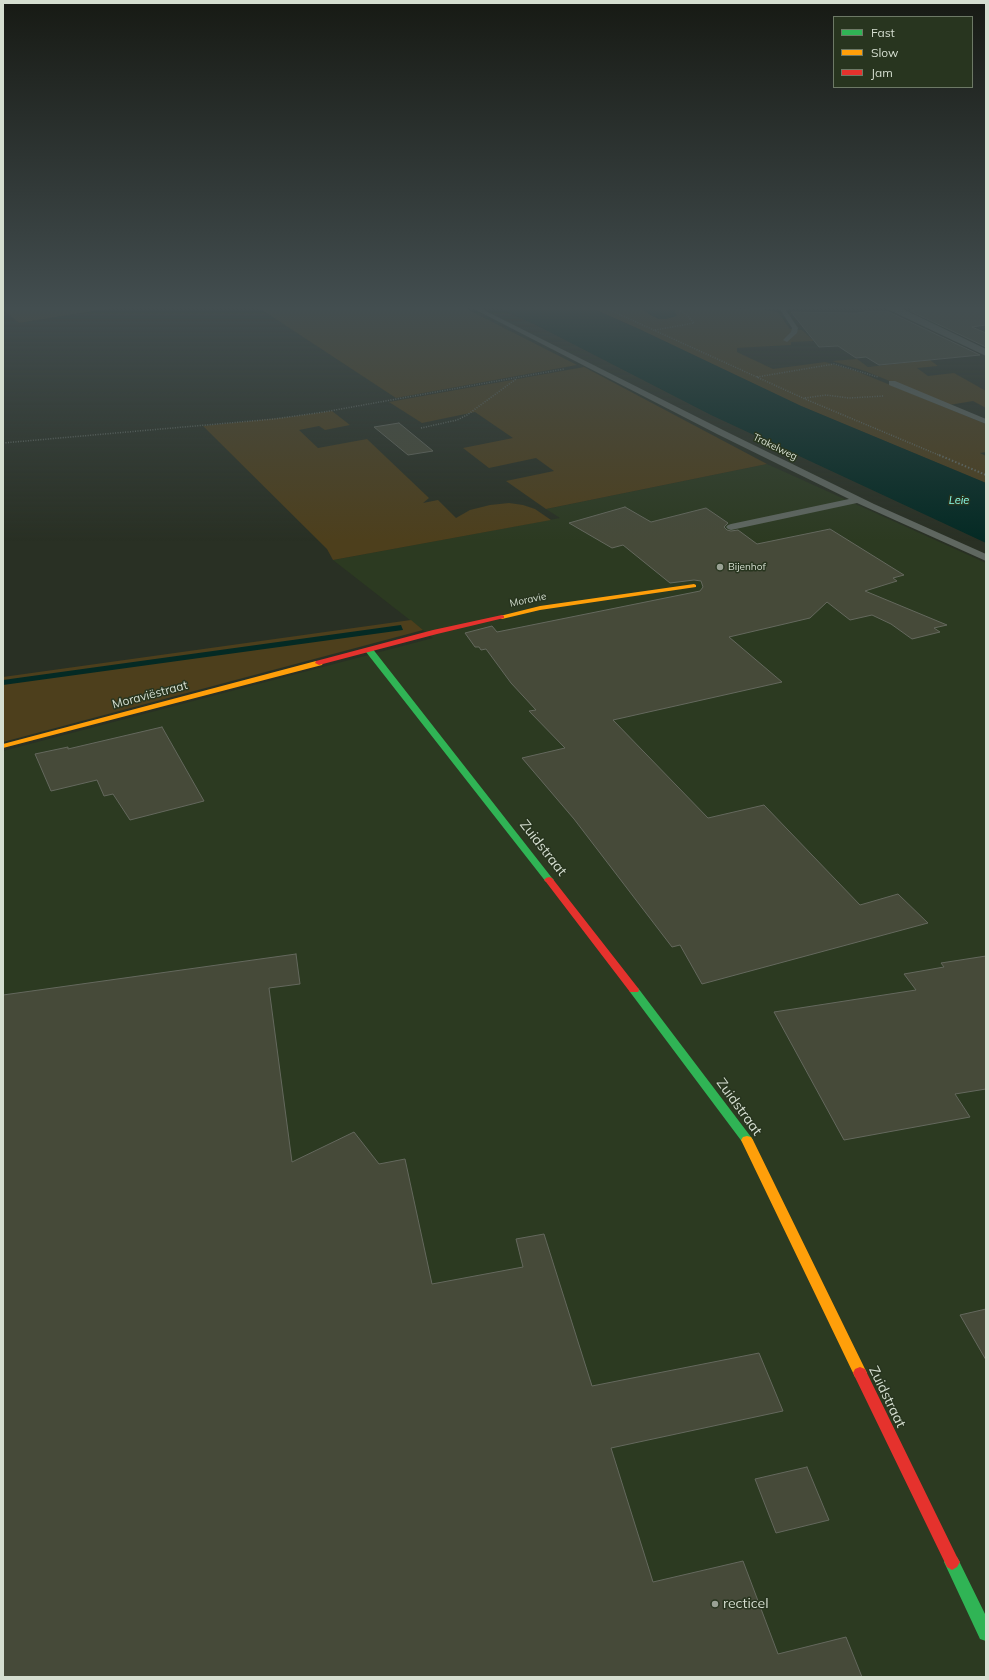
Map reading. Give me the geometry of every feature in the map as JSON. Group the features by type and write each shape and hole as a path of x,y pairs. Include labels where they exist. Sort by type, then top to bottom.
{"street":[{"name":"Moravie","path":"303,668 436,632 540,608 694,586"},
{"name":"Zuidstraat","path":"369,650 526,849 745,1135 986,1633"},
{"name":"Moraviëstraat","path":"3,746 303,668"}],"lane":[{"name":"Trakelweg","path":"627,384 858,500 986,558"},
{"path":"895,384 986,422"},
{"path":"731,527 858,500"}],"path":[{"path":"3,443 274,419 331,411 480,384"},
{"path":"421,428 457,420 467,415 510,384"},
{"path":"774,384 986,475"},
{"path":"805,398 826,395 849,398 889,396"}],"shaded area":[{"path":"375,384 471,384 396,398"},
{"path":"487,384 617,384 767,464 546,509 506,481 554,471 536,458 489,468 463,448 513,438 475,412 422,423 389,402"},
{"path":"756,384 889,384 986,424 986,452 980,453 986,456 986,483 801,406"},
{"path":"898,384 974,384 986,391 986,408 973,401 949,405"},
{"path":"332,411 350,425 325,430 319,426 299,430 318,448 367,439 429,498 423,503 438,500 456,518 470,510 490,505 509,503 535,509 551,520 333,560 327,549 203,426"},
{"path":"767,464 986,563 986,1677 3,1677 3,751 433,638 333,560 560,518 546,509"},
{"path":"411,620 423,630 3,742 3,677"}],"water":[{"name":"Leie","path":"652,384 756,384 801,406 986,483 986,543 711,415"},
{"path":"401,625 403,630 3,685 3,680"}],"building":[{"path":"399,423 433,451 408,455 374,427"},
{"path":"625,507 651,522 706,508 728,523 724,527 727,530 738,530 757,544 830,529 904,575 893,578 897,581 865,591 947,625 934,628 940,632 912,639 891,624 872,615 850,620 827,602 810,618 729,637 782,682 613,720 708,818 764,805 860,905 898,894 928,923 702,984 680,945 672,947 574,819 522,758 565,748 529,711 536,710 511,683 486,649 481,650 479,647 475,647 465,633 492,626 497,632 700,591 703,587 701,581 694,580 670,583 623,545 612,548 569,523"},
{"path":"162,727 204,801 130,820 113,794 104,796 97,780 51,791 35,754 68,747 68,749"},
{"path":"296,954 300,984 269,988 292,1162 354,1132 379,1164 405,1159 432,1284 523,1267 516,1239 544,1234 592,1386 759,1353 783,1411 611,1448 653,1582 743,1561 778,1654 846,1637 862,1677 3,1677 3,995"},
{"path":"986,956 986,1089 955,1094 970,1117 844,1140 774,1012 916,990 904,974 944,967 941,963"},
{"path":"986,1309 986,1360 960,1315"},
{"path":"807,1467 829,1520 776,1533 755,1479"}],"traffic: fast":[{"path":"369,650 549,880"},
{"path":"634,990 747,1140"},
{"path":"952,1562 986,1633"}],"traffic: slow":[{"path":"502,617 540,608 694,586"},
{"path":"3,746 319,663"},
{"path":"747,1140 860,1373"}],"traffic: jam":[{"path":"319,663 436,632 502,617"},
{"path":"549,880 634,990"},
{"path":"860,1373 952,1562"}],"place":[{"name":"Bijenhof","path":"720,567"},
{"name":"recticel","path":"715,1604"}]}
